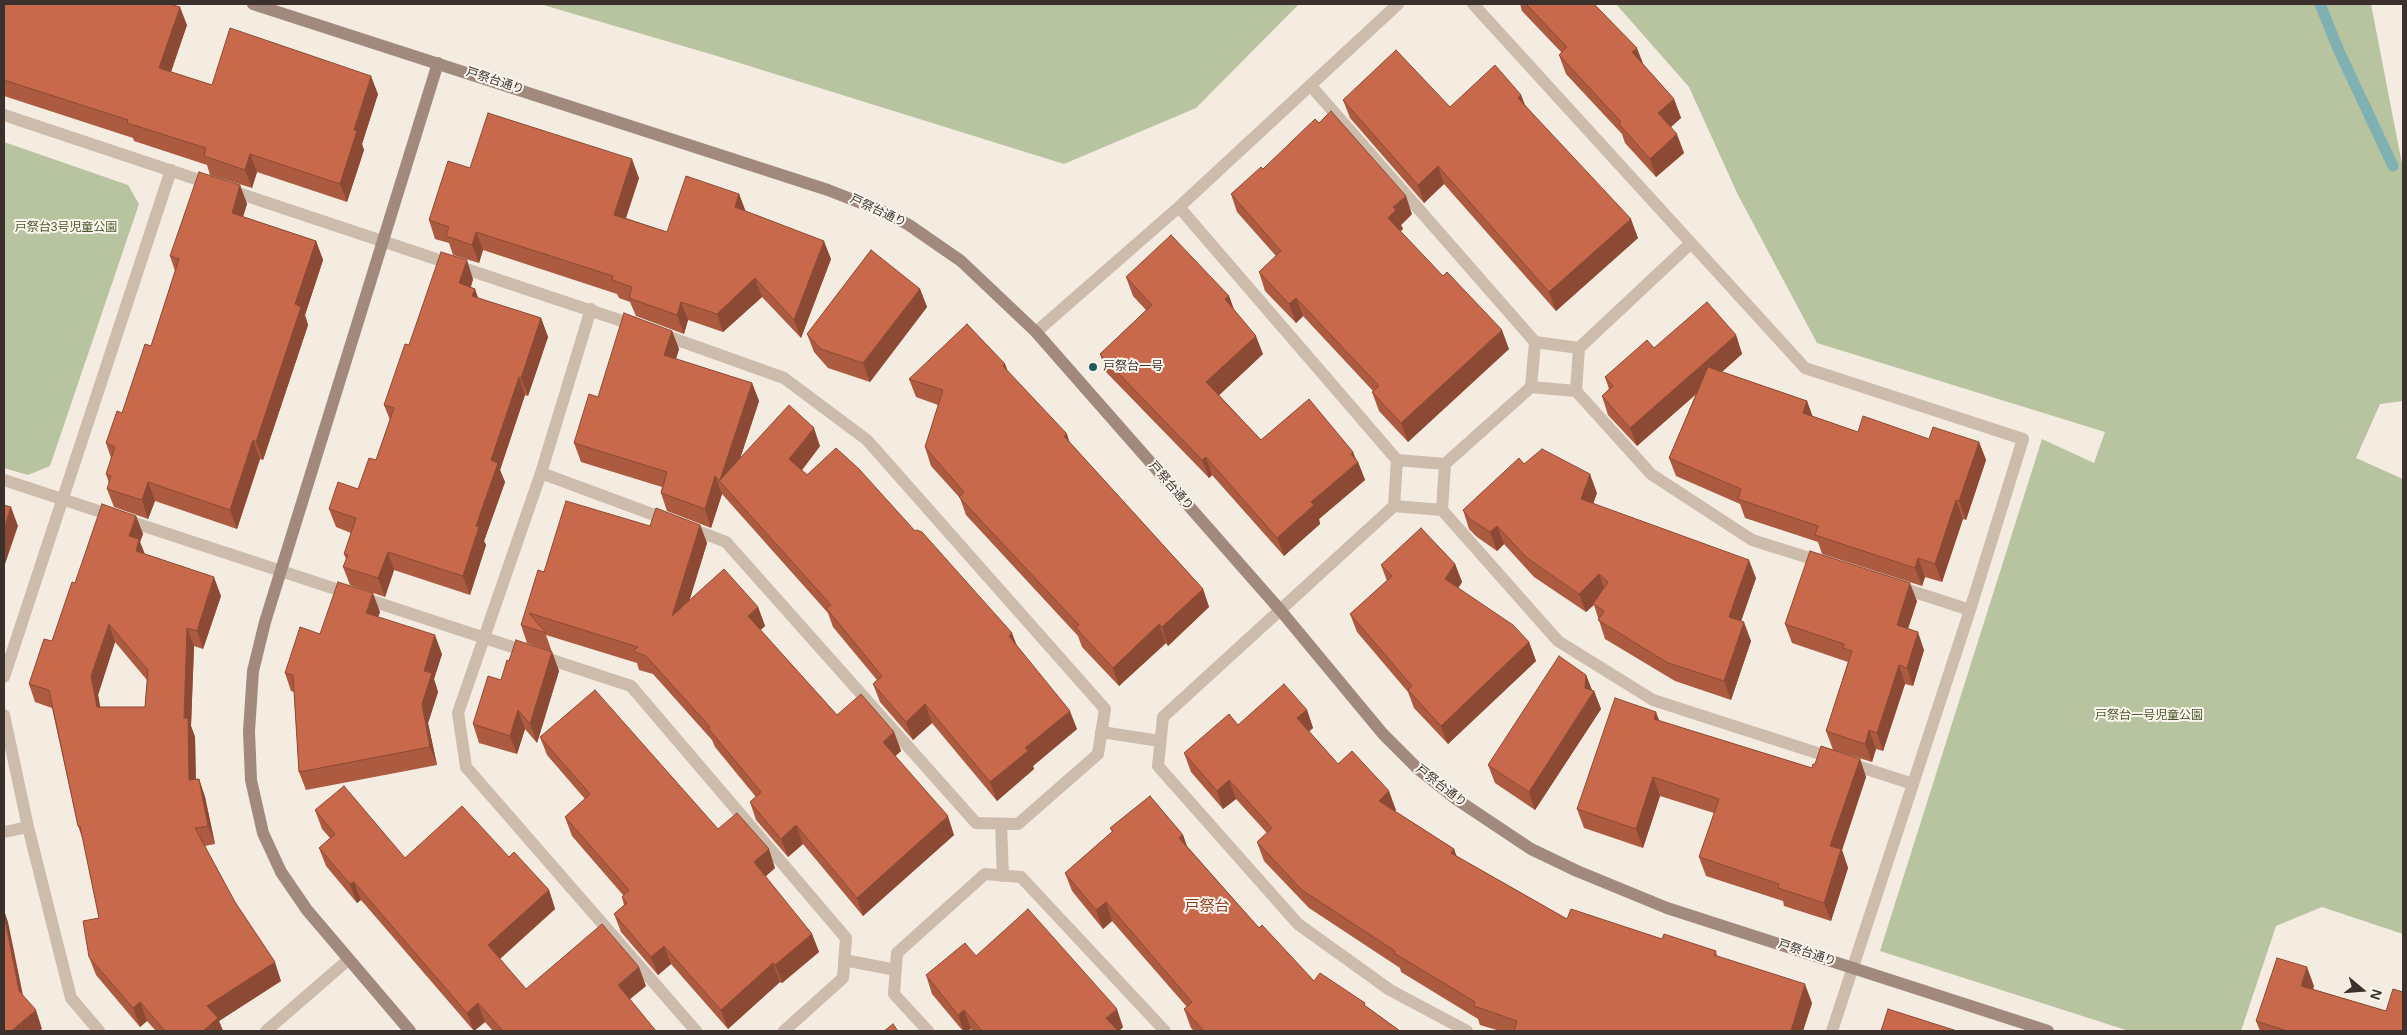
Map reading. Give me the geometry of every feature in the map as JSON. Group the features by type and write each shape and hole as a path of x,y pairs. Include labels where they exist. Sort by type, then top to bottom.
{"street":[{"name":"戸祭台通り","path":"253,4 828,190 884,212 927,237 961,261 1036,332 1281,611 1383,734 1417,768 1456,799 1530,848 1577,871 1667,908 2048,1031"},
{"path":"1036,332 1179,207 1398,4"},
{"path":"1473,4 1805,368 2023,440 1970,610 1832,1031"},
{"path":"410,1031 307,910 281,872 263,833 251,780 249,731 253,671 282,570 438,63"},
{"path":"1310,86 1535,342 1579,348"},
{"path":"4,115 590,309 784,378 867,440 1105,709 1098,754 1018,824 976,823 726,542 541,473"},
{"path":"4,677 171,170"},
{"path":"1179,207 1397,460 1394,506 1163,717 1158,766 1298,924 1390,990 1466,1031"},
{"path":"1576,392 1579,348 1691,243"},
{"path":"590,309 541,473 458,713 466,767 696,1031"},
{"path":"1442,510 1445,464 1531,387 1535,342"},
{"path":"1531,387 1576,392 1651,474 1752,540 1838,567"},
{"path":"1397,460 1445,464"},
{"path":"4,480 631,686 846,938 843,978 784,1031"},
{"path":"1394,506 1442,510 1558,641 1653,700 1913,784"},
{"path":"1885,583 1970,610"},
{"path":"4,715 28,827 70,998 99,1031"},
{"path":"1101,732 1160,741"},
{"path":"1001,824 1003,876"},
{"path":"4,832 28,827"},
{"path":"928,1031 894,994 897,953 985,874 1021,877 1165,1031"},
{"path":"266,1031 348,960"},
{"path":"844,960 896,970"}],"green space":[{"path":"540,4 1299,4 1196,108 1064,164 717,56"},
{"name":"戸祭台一号児童公園","path":"1616,4 2371,4 2403,169 2403,401 2380,404 2356,458 2403,479 2403,934 2322,907 2276,926 2241,1031 2129,1031 1880,951 2042,439 2094,463 2105,432 1817,343 1738,195 1689,87"},
{"name":"戸祭台3号児童公園","path":"4,142 128,185 139,204 50,466 28,475 4,468"}],"building":[{"path":"4,4 170,4 180,7 159,68 212,85 230,28 371,76 354,130 357,131 340,184 250,154 245,170 204,156 206,148 127,123 128,120 4,80"},
{"path":"1526,4 1594,4 1637,48 1632,52 1674,99 1658,113 1677,134 1650,159 1619,124 1621,122 1559,55 1567,47"},
{"path":"1396,50 1450,107 1495,65 1521,95 1518,98 1631,219 1549,292 1438,166 1418,185 1343,100"},
{"path":"1331,111 1406,196 1393,207 1396,210 1388,218 1443,276 1447,272 1502,330 1401,423 1372,392 1379,386 1296,298 1289,304 1259,272 1281,251 1231,194 1261,167 1263,169 1315,119 1319,123"},
{"path":"488,113 632,159 614,215 667,232 686,176 739,194 735,207 824,241 794,320 755,278 717,314 681,302 677,315 629,298 632,287 612,280 613,276 476,232 472,245 446,236 449,227 429,220 448,161 470,168"},
{"path":"199,172 240,185 232,213 316,241 295,304 301,307 256,442 253,440 230,510 148,482 142,500 107,489 111,476 106,474 115,447 106,443 117,411 122,413 145,344 151,346 179,259 170,256"},
{"path":"1171,235 1229,296 1225,299 1256,336 1206,382 1261,440 1309,399 1353,452 1351,454 1358,462 1311,502 1314,505 1277,538 1206,457 1202,460 1100,354 1152,305 1126,277"},
{"path":"871,250 920,289 863,363 821,349 807,334"},
{"path":"441,252 467,260 459,283 475,289 472,296 541,318 491,460 498,463 476,526 479,527 463,576 388,552 378,578 343,567 348,555 344,554 356,518 329,509 338,482 358,489 369,458 376,460 394,408 384,405 405,344 409,345"},
{"path":"1707,302 1736,335 1630,428 1602,396 1613,386 1605,377 1647,340 1654,348"},
{"path":"624,313 672,331 664,355 752,383 720,480 789,405 814,428 789,459 807,475 836,448 859,469 915,531 922,532 1012,633 1009,636 1070,711 1025,748 1028,751 990,782 925,704 906,722 873,684 882,676 826,608 831,605 715,476 705,509 661,493 667,472 574,443 589,394 598,397"},
{"path":"967,324 1005,364 1003,366 1067,434 1064,436 1203,589 1162,627 1159,624 1113,668 1076,628 1079,625 959,497 964,492 925,447 943,390 909,379"},
{"path":"1708,367 1807,401 1803,413 1858,432 1863,416 1929,439 1933,427 1979,442 1959,501 1956,500 1935,564 1918,558 1915,568 1815,535 1818,526 1738,499 1741,489 1669,458"},
{"path":"1542,449 1590,474 1581,499 1749,560 1729,617 1744,622 1724,681 1668,663 1598,620 1604,611 1593,604 1608,582 1599,574 1579,594 1527,558 1497,526 1490,532 1470,519 1463,510 1519,458 1524,464"},
{"path":"566,501 650,526 656,508 700,525 672,616 724,569 758,607 748,616 837,715 861,694 894,732 883,742 948,816 857,898 796,825 781,839 750,802 761,792 708,728 710,727 646,656 633,651 638,647 529,613 546,633 521,625 538,570 544,572"},
{"path":"102,504 136,516 129,536 139,539 136,551 214,577 197,631 187,628 184,718 188,718 189,780 199,779 208,826 195,828 235,902 275,962 207,1006 218,1018 203,1031 165,1031 140,1002 133,1008 89,957 83,921 99,918 80,826 78,826 49,690 29,684 44,639 52,641 72,582 75,583","holes":["109,624 148,670 145,707 97,707 91,676"]},
{"path":"4,505 11,507 4,528"},
{"path":"1421,528 1455,564 1445,579 1513,625 1529,642 1441,726 1408,690 1412,686 1350,614 1392,576 1381,565"},
{"path":"1810,551 1910,583 1897,625 1918,632 1907,668 1899,665 1877,733 1869,730 1865,744 1826,731 1852,651 1843,648 1844,644 1785,624"},
{"path":"338,582 373,593 366,613 435,635 424,671 432,673 422,704 430,747 299,772 293,675 285,673 300,627 320,634"},
{"path":"516,640 552,652 530,724 518,710 510,736 473,724 488,676 501,680"},
{"path":"1559,656 1586,675 1585,688 1594,691 1529,792 1488,765"},
{"path":"1284,684 1307,710 1297,718 1338,764 1352,751 1389,791 1379,801 1454,849 1451,853 1567,919 1571,909 1662,939 1664,934 1716,951 1714,955 1805,984 1791,1031 1514,1031 1517,1021 1474,1006 1475,1002 1394,953 1395,951 1302,890 1257,842 1272,828 1229,780 1217,791 1184,753 1229,714 1238,725"},
{"path":"595,690 718,829 737,813 769,849 754,862 812,934 775,965 773,963 721,1010 664,946 651,957 614,914 627,903 622,897 629,890 565,817 590,794 540,737"},
{"path":"1615,698 1656,712 1654,719 1812,768 1821,746 1860,759 1830,846 1841,849 1824,903 1778,888 1779,884 1699,857 1719,799 1653,777 1636,829 1577,809"},
{"path":"344,786 405,858 462,806 509,857 514,852 549,890 488,945 526,989 602,924 639,967 618,985 656,1031 503,1031 478,1003 467,1013 354,882 350,884 319,848 335,834 315,810"},
{"path":"1150,796 1183,835 1179,838 1259,928 1262,925 1314,981 1320,973 1365,1003 1364,1005 1400,1031 1204,1031 1184,1009 1192,1002 1106,902 1096,910 1065,873 1113,831 1110,828"},
{"path":"1028,909 1117,1009 1106,1018 1118,1031 982,1031 964,1010 958,1015 926,975 965,943 976,956"},
{"path":"4,915 19,991 36,1010 11,1031 4,1031"},
{"path":"2277,958 2307,967 2301,986 2386,1011 2393,989 2403,992 2403,1031 2287,1031 2256,1021"},
{"path":"1888,1009 1957,1031 1881,1031"},
{"path":"893,1024 898,1031 884,1031"}],"waterway":[{"path":"2320,4 2339,51 2393,166"}],"place":[{"name":"戸祭台一号","path":"1093,367"}],"district":[{"name":"戸祭台","path":"1207,907"}]}
